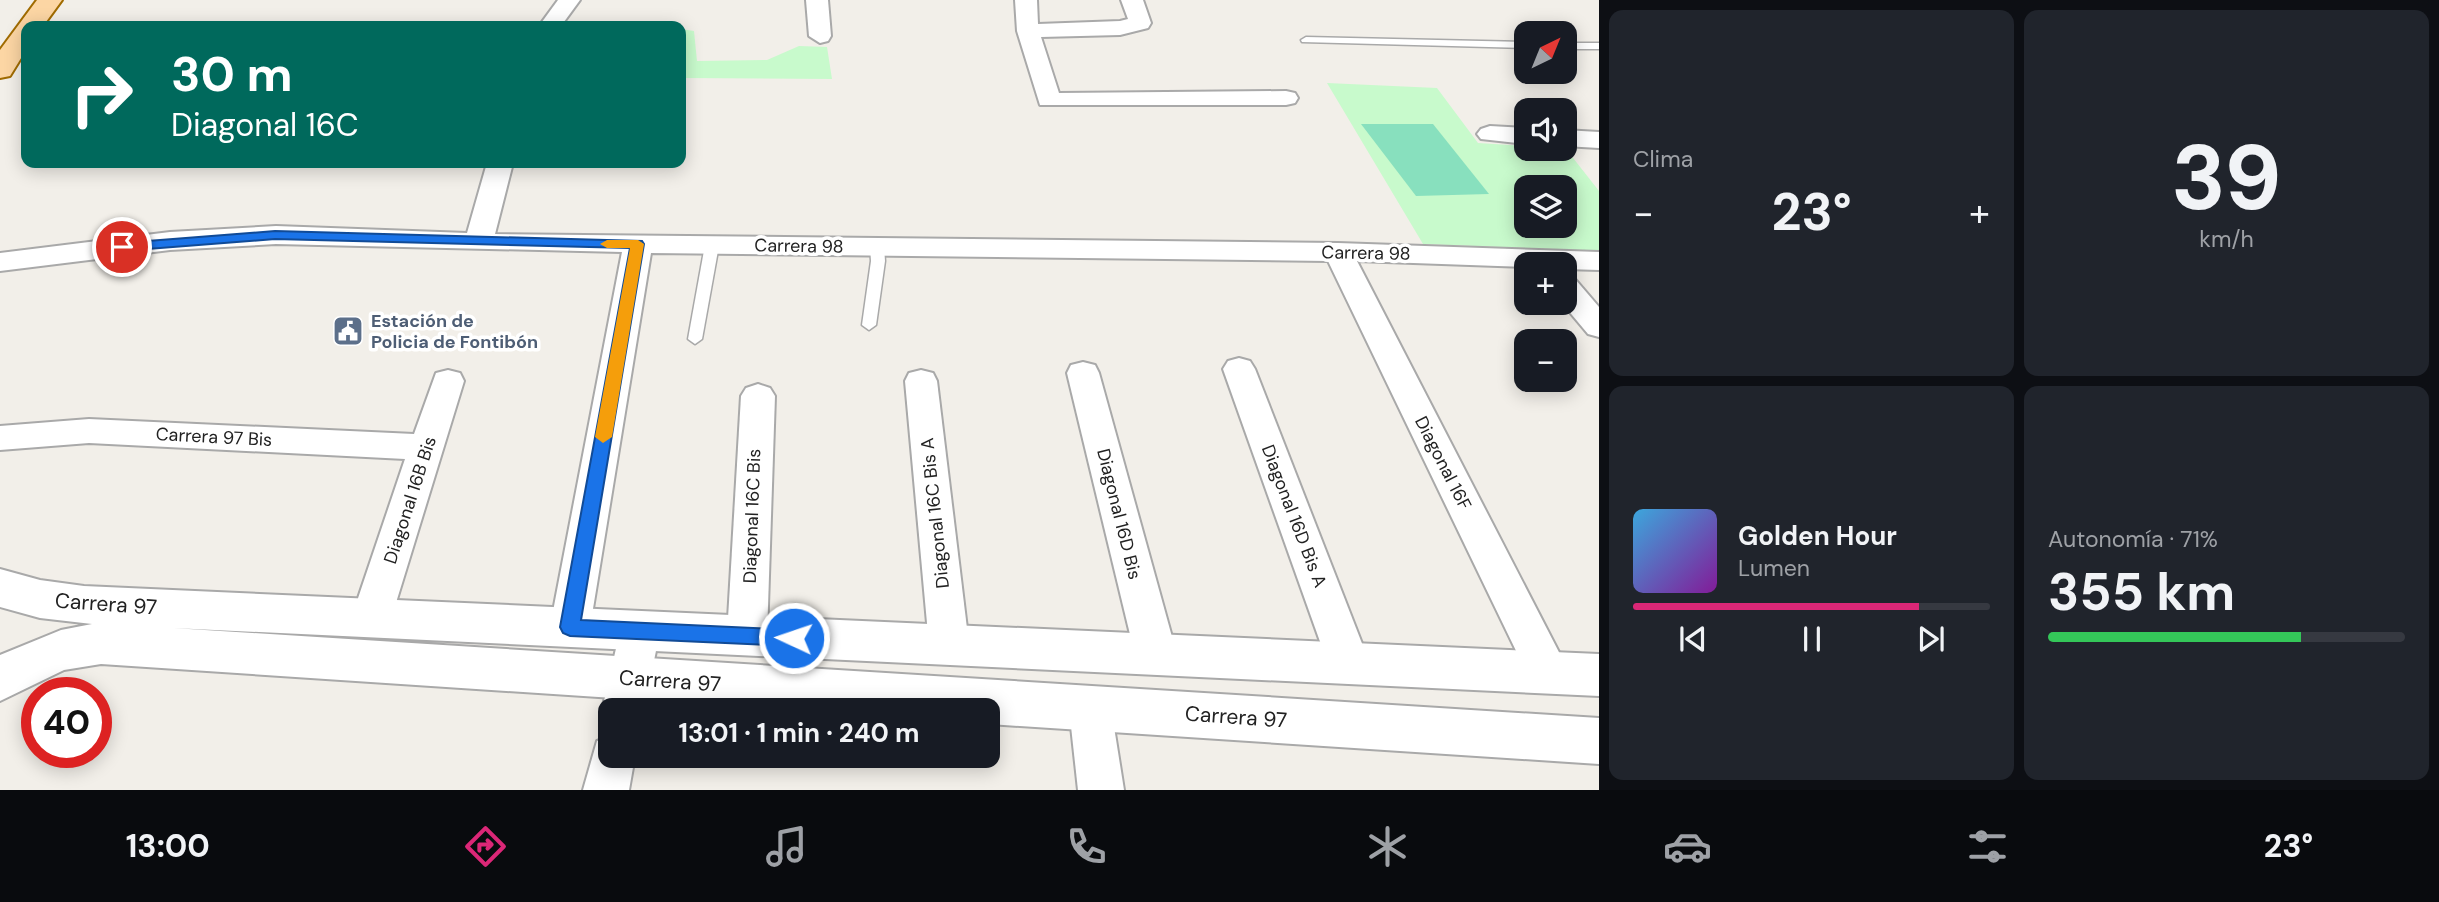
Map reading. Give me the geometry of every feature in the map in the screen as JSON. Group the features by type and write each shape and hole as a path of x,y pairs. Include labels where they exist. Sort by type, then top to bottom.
{"main road":[{"path":"34,21 50,0"},
{"path":"0,70 21,38"}],"street":[{"path":"554,21 569,0"},
{"path":"817,0 820,36"},
{"path":"1026,0 1028,31 1049,100 1286,99"},
{"path":"1028,31 1120,28 1140,23 1132,0"},
{"path":"1490,134 1514,135"},
{"path":"1577,139 1599,140"},
{"path":"479,242 499,168"},
{"name":"Carrera 98","path":"0,262 170,241 275,235 479,242 1338,252 1514,259"},
{"path":"570,627 638,244"},
{"name":"Diagonal 16F","path":"1338,252 1548,673"},
{"name":"Carrera 98","path":"1577,261 1599,261"},
{"path":"1577,301 1599,327"},
{"name":"Diagonal 16D Bis A","path":"1239,369 1349,664"},
{"name":"Diagonal 16D Bis","path":"1083,373 1156,655"},
{"name":"Diagonal 16B Bis","path":"370,619 448,381"},
{"name":"Diagonal 16C Bis A","path":"921,381 949,645"},
{"name":"Diagonal 16C Bis","path":"747,636 758,396"},
{"name":"Carrera 97 Bis","path":"0,438 89,431 428,447"},
{"name":"Carrera 97","path":"0,588 40,599 84,605 1599,675"},
{"path":"626,694 640,631"},
{"name":"Carrera 97","path":"0,680 51,653 79,645 101,644 626,694 1090,708 1599,741"},
{"path":"1090,708 1101,790"},
{"path":"606,790 611,768"}],"lane":[{"path":"1306,40 1514,45"},
{"path":"1577,46 1599,47"},
{"path":"695,339 712,245"},
{"path":"869,325 878,261 877,247"}],"green space":[{"path":"686,30 694,31 697,61 767,60 799,46 827,47 832,79 686,78"},
{"path":"1327,83 1437,88 1478,143 1514,145 1514,161 1575,161 1599,191 1599,251 1423,244"},
{"path":"1361,124 1433,124 1489,194 1416,196"}],"slow traffic":[{"path":"603,437 638,244 607,244"}],"place":[{"name":"Estación de Policia de Fontibón","path":"348,331"}],"route":[{"path":"122,247 170,241 275,235 638,244 570,627 794,638"}]}
